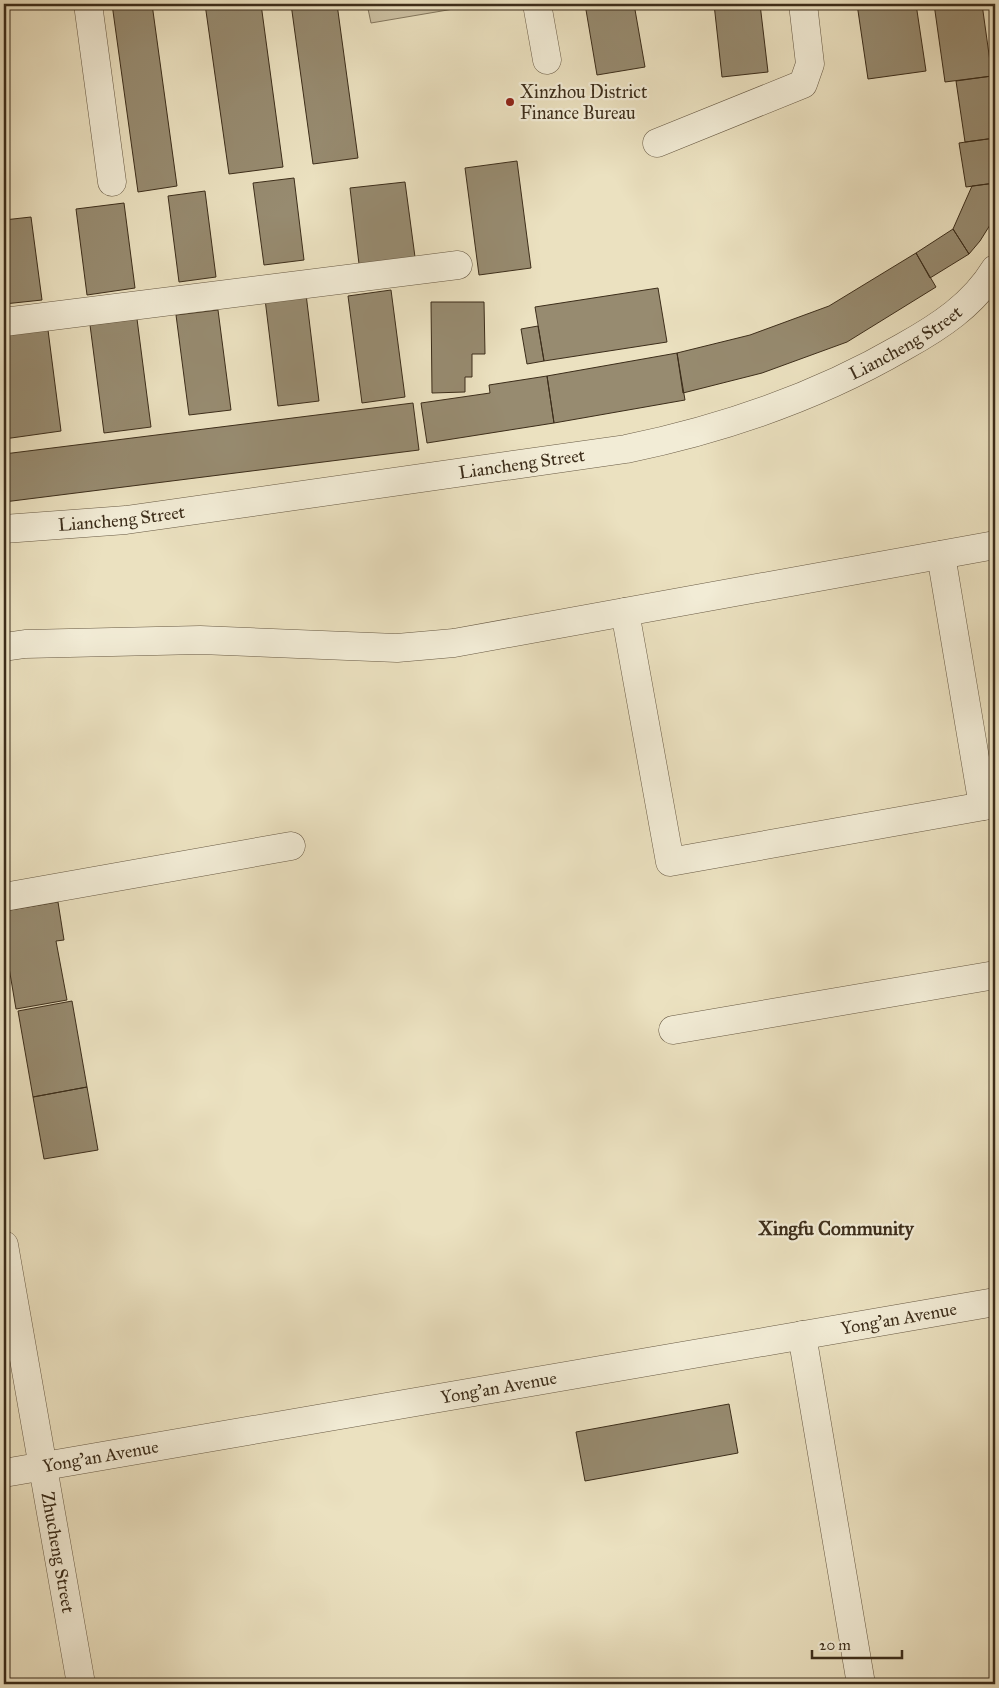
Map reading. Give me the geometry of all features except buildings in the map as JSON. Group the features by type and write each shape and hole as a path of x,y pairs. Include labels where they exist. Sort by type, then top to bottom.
{"street":[{"path":"88,4 112,182"},
{"path":"537,4 547,60"},
{"path":"657,143 803,84 810,64 803,4"},
{"path":"4,322 458,265"},
{"name":"Liancheng Street","path":"4,529 126,520 626,449 676,438 756,415 844,379 922,336 959,312 977,294 995,270"},
{"path":"4,647 25,644 200,640 397,648 454,643 995,545"},
{"path":"625,612 670,862 989,805 941,555"},
{"path":"4,897 291,846"},
{"path":"672,1030 995,975"},
{"name":"Zhucheng Street","path":"4,1245 81,1684"},
{"name":"Yong'an Avenue","path":"4,1474 995,1302"},
{"path":"802,1336 862,1684"}],"shaded area":[{"path":"367,4 483,4 371,23"}],"place":[{"name":"Xinzhou District Finance Bureau","path":"510,102"}],"district":[{"name":"Xingfu Community","path":"836,1228"}]}
